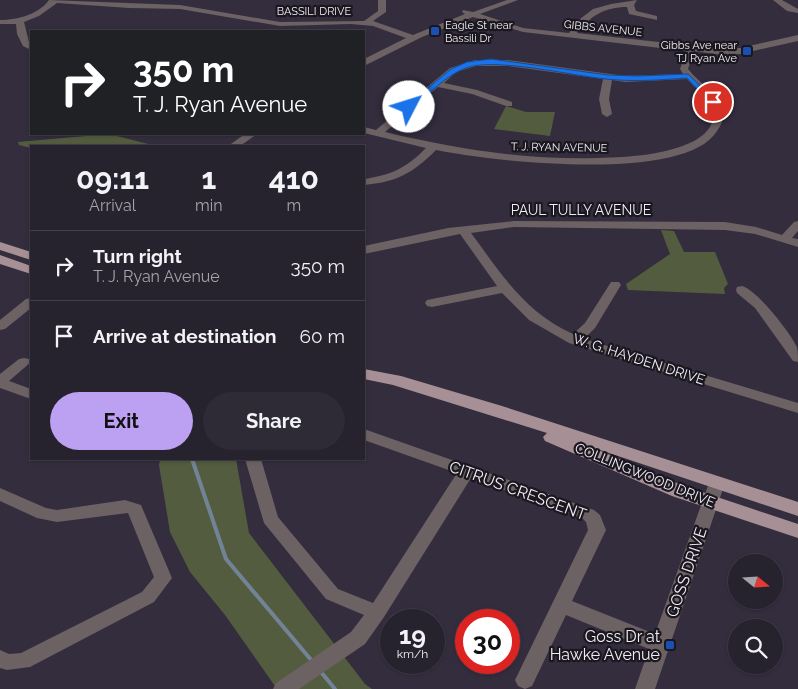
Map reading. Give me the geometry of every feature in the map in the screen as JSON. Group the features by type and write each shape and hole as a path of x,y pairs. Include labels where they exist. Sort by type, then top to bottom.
{"main road":[{"path":"0,246 30,256"},
{"path":"0,259 30,270"},
{"name":"COLLINGWOOD DRIVE","path":"365,367 395,380"},
{"name":"COLLINGWOOD DRIVE","path":"365,374 395,380 496,410 798,509"},
{"name":"COLLINGWOOD DRIVE","path":"496,410 627,470 711,502 798,531"}],"street":[{"path":"0,22 28,20 55,0"},
{"name":"BASSILI DRIVE","path":"55,0 154,7 176,6 284,28 340,21 366,24 368,27 407,36"},
{"path":"176,6 183,0"},
{"path":"366,24 382,12 382,0"},
{"path":"365,56 407,36 500,0"},
{"path":"470,13 514,0"},
{"path":"777,0 790,9 798,11"},
{"path":"572,36 584,18 589,14 610,6 631,2 632,12 654,18"},
{"name":"GIBBS AVENUE","path":"470,13 517,29 690,50 731,52 798,38"},
{"path":"20,22 19,29 27,46 30,47"},
{"path":"365,62 407,36"},
{"path":"377,134 460,67 483,62 508,63 608,77 688,76 684,69 690,50"},
{"name":"T. J. RYAN AVENUE","path":"365,130 488,156 590,162 649,158 682,150 706,139 717,127 719,119 713,102 688,76"},
{"path":"607,114 604,99 608,77"},
{"path":"437,84 474,92 509,104"},
{"path":"235,145 250,135"},
{"path":"247,145 262,135"},
{"path":"365,182 401,174 415,165 434,146"},
{"name":"PAUL TULLY AVENUE","path":"365,250 463,230 514,224 695,225 741,228 798,243"},
{"path":"785,239 798,224"},
{"name":"W. G. HAYDEN DRIVE","path":"463,230 520,305 537,320 574,340 798,408"},
{"path":"574,340 590,325 615,285"},
{"path":"432,303 506,288"},
{"path":"742,290 760,305 798,358"},
{"path":"0,315 30,293"},
{"path":"0,326 30,303"},
{"path":"24,362 0,382 30,394"},
{"name":"CITRUS CRESCENT","path":"365,434 588,514 594,519 597,530 561,605"},
{"path":"253,460 270,518 332,594 377,612"},
{"path":"283,689 358,638 377,612 467,471"},
{"name":"GOSS DRIVE","path":"645,689 717,483"},
{"path":"0,494 43,514 57,516 125,506 135,509 163,578 148,598 23,661 7,662 0,658"},
{"path":"525,680 561,605 660,645"}],"green space":[{"path":"506,106 526,112 555,112 550,136 494,129"},
{"path":"113,135 152,145 30,145 30,148 19,145 18,142"},
{"path":"661,230 674,231 684,252 715,252 728,284 724,288 725,294 628,290 626,284 670,254"},
{"path":"160,460 236,460 249,533 365,684 372,689 277,689 225,615 190,572 170,532 159,465"}],"waterway":[{"path":"192,460 226,559 312,661"},
{"path":"321,672 335,689"}],"place":[{"name":"Eagle St near Bassili Dr","path":"435,31"},
{"name":"Gibbs Ave near TJ Ryan Ave","path":"747,51"},
{"name":"Goss Dr at Hawke Avenue","path":"670,645"}],"route":[{"path":"409,107 453,70 467,64 491,62 608,77 688,76 713,102"}]}
